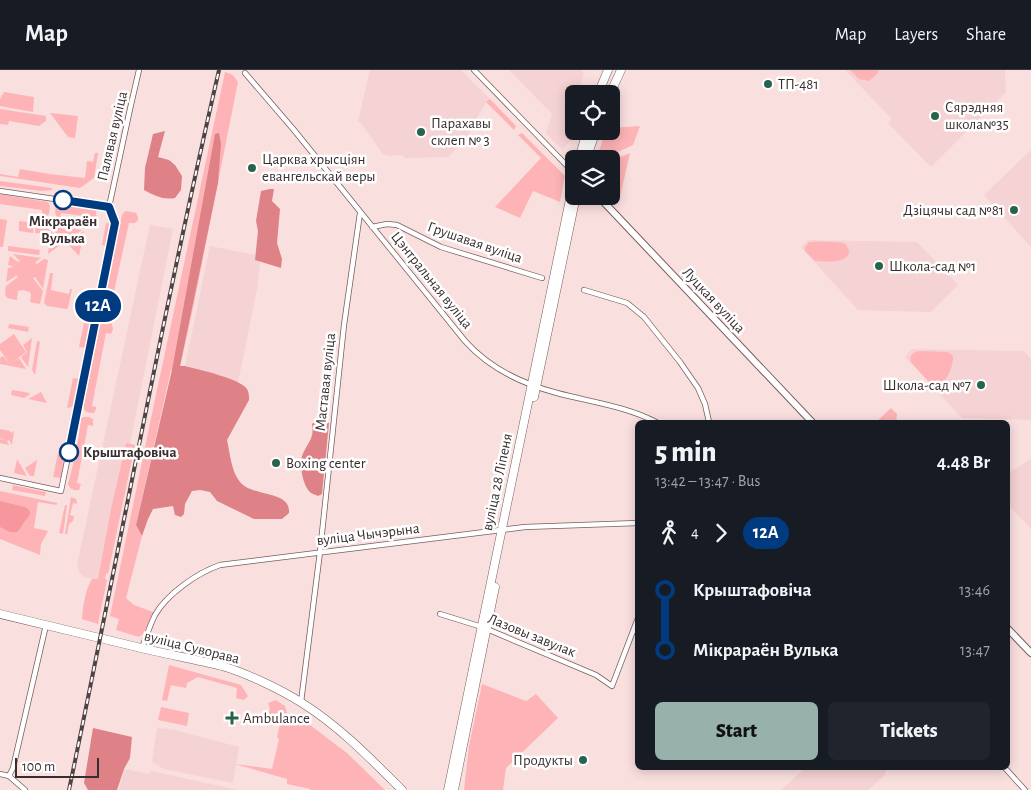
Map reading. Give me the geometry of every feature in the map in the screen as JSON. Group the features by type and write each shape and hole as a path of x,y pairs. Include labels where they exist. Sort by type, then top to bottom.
{"main road":[{"path":"602,85 607,71 619,74"},
{"name":"вуліца 28 Ліпеня","path":"534,386 569,205"},
{"name":"вуліца 28 Ліпеня","path":"448,790 574,205"},
{"name":"Луцкая вуліца","path":"607,205 810,420"},
{"name":"вуліца Суворава","path":"0,614 223,667 271,686 301,702 326,720 355,744 402,790"},
{"name":"вуліца 28 Ліпеня","path":"454,790 484,628"},
{"path":"1010,631 1031,653"}],"street":[{"name":"Палявая вуліца","path":"109,207 139,70"},
{"path":"474,70 565,164"},
{"name":"Цэнтральная вуліца","path":"245,73 477,354 498,369 534,386 630,410 652,420"},
{"path":"0,191 109,207 115,223 61,491 0,478"},
{"name":"Маставая вуліца","path":"301,702 320,552 344,325 360,213"},
{"name":"Грушавая вуліца","path":"372,227 387,224 398,225 441,247 542,278"},
{"path":"584,290 627,304 644,316 698,388 705,404 709,420"},
{"name":"вуліца Чычэрына","path":"142,648 156,615 163,604 190,580 209,568 220,565 504,530 635,522"},
{"name":"Лазовы завулак","path":"440,614 484,628 596,675 612,686 635,626"},
{"path":"9,776 13,768 46,625"},
{"path":"1007,770 1025,790"},
{"path":"0,774 9,776 25,790"}],"shaded area":[{"path":"370,70 461,70 490,99 486,102 467,137 448,157 404,158 403,155 388,156 383,154 360,122 358,122"},
{"path":"509,70 581,70 584,74 580,85 565,85 565,140 571,140 562,150 546,133 552,114"},
{"name":"Сярэдняя школа№35","path":"845,70 1005,70 1006,92 931,167 888,123 892,119"},
{"path":"850,70 878,70 878,73 869,81 859,79"},
{"path":"225,72 233,75 238,82 180,367 171,370 136,525 142,536 126,598 134,605 153,612 143,634 139,637 116,630 119,619 110,616"},
{"path":"4,92 34,97 33,112 0,106 0,99"},
{"path":"490,99 516,126 514,130 486,102"},
{"path":"0,109 46,116 46,121 39,126 9,121 8,125 0,124"},
{"path":"50,113 78,116 75,138 68,137"},
{"path":"640,126 633,145 620,151 599,150 603,140 620,140 620,127"},
{"path":"165,131 158,157 169,160 175,165 182,176 181,190 175,198 159,197 144,190 145,168 153,134"},
{"path":"219,133 221,144 218,183 180,366 199,369 228,378 247,389 249,400 227,440 233,467 237,478 246,487 278,497 288,506 289,513 282,519 254,519 217,501 210,492 192,491 185,504 184,514 181,517 175,515 173,506 153,509 142,536 136,525 172,370 215,134"},
{"path":"522,133 565,176 560,202 533,191 520,218 495,207 541,158 518,135"},
{"name":"Дзіцячы сад №81","path":"1031,150 1031,247 984,195"},
{"path":"95,153 98,153 94,178 80,188 0,176 0,174 18,177 20,169 85,178 87,161 93,162"},
{"path":"630,153 620,197 620,157"},
{"path":"0,181 52,188 52,190 42,191 0,186"},
{"path":"274,189 272,201 280,209 277,243 282,259 281,268 255,260 258,231 256,221 261,191"},
{"path":"0,194 48,202 50,206 49,214 45,217 42,215 42,210 0,204"},
{"path":"58,203 97,208 98,220 88,218 87,222 84,223 83,216 61,213 60,218 57,218 55,214 56,208"},
{"path":"127,211 136,213 138,220 135,223 129,223 110,310 115,312 114,317 110,318 104,315 102,311 122,215"},
{"path":"0,219 7,220 3,247 0,247"},
{"path":"19,221 34,223 33,233 19,231"},
{"path":"36,223 43,224 49,229 49,234 35,233"},
{"path":"106,223 112,224 106,246 102,245"},
{"path":"48,225 82,230 65,242"},
{"path":"150,225 173,229 130,444 126,443 98,579 92,579 84,577 79,572 77,565"},
{"path":"84,231 79,256 67,243"},
{"path":"51,232 63,243 48,254"},
{"name":"Школа-сад №1","path":"808,240 917,242 958,285 931,312 858,310 801,247"},
{"path":"809,242 843,243 849,250 848,255 841,260 815,261 805,251 805,247"},
{"path":"8,246 40,250 39,255 8,251"},
{"path":"210,246 261,256 257,289 238,382 185,366"},
{"path":"13,254 41,258 35,262 37,264 44,259 48,260 43,289 35,277 33,278 43,291 40,304 30,302 30,292 23,290 18,291 17,300 6,297 6,286 18,277 15,274 16,276 6,282 8,268 10,268 17,263 12,266 8,265 10,256 18,262 20,261"},
{"path":"50,273 53,273 51,290 69,294 70,289 72,289 67,309 47,306 44,303"},
{"path":"85,318 91,324 85,348 79,347"},
{"path":"102,322 112,324 113,329 111,334 106,333 92,406 96,407 96,409 94,413 89,413 85,411 83,405 99,327"},
{"path":"9,324 29,327 28,332 8,328"},
{"path":"14,334 26,352 10,364 0,350 0,344"},
{"path":"32,338 28,367 21,357 27,352 23,345"},
{"path":"37,341 40,342 35,375 32,370"},
{"name":"Школа-сад №7","path":"912,349 1024,351 1031,359 1031,420 962,418 905,357"},
{"path":"919,351 948,352 953,356 949,373 937,391 911,362 912,355"},
{"path":"3,356 10,364 19,358 26,369 0,364 0,358"},
{"path":"73,378 80,380 74,406 67,408"},
{"path":"12,390 30,393 24,398 11,395"},
{"path":"41,392 47,403 28,399"},
{"path":"891,408 897,414 896,420 878,420"},
{"path":"81,418 93,419 93,426 88,425 77,483 81,484 79,490 75,490 68,484"},
{"path":"317,420 329,423 322,494 318,496 308,490 302,476 301,465 302,456 311,437 312,424"},
{"path":"0,429 10,431 11,433 14,431 12,445 9,440 7,441 9,445 0,443 0,439 6,440 0,438"},
{"path":"126,443 135,445 108,574 106,573 105,579 107,580 98,624 82,619 84,604 92,579 98,579"},
{"path":"58,453 65,453 61,478 53,477"},
{"path":"17,459 27,476 14,473"},
{"path":"1031,459 1031,529 1010,507 1010,472"},
{"path":"37,460 34,476 30,476 25,468"},
{"path":"13,485 46,492 45,496 12,490"},
{"path":"0,491 57,503 57,505 38,502 34,528 48,531 41,544 40,555 0,539"},
{"path":"71,497 76,499 77,504 73,503 70,515 74,516 73,521 69,524 67,534 65,534"},
{"path":"0,501 25,507 29,510 29,515 17,532 10,532 0,527"},
{"path":"65,505 67,505 63,534 59,533"},
{"path":"169,665 241,685 248,696 244,700 236,698 237,688 198,677 187,683 186,688 171,685 167,701 162,700"},
{"path":"482,684 526,701 536,694 558,718 506,768 503,790 464,790 469,746"},
{"path":"276,700 285,706 287,713 292,716 298,716 347,753 385,790 311,790 287,784 287,779 235,764 272,769 281,720 268,715 270,709 268,703"},
{"path":"161,707 189,713 187,726 158,720"},
{"path":"93,728 132,737 130,758 117,790 88,790 84,783"},
{"path":"157,728 175,730 239,747 233,783 164,769 152,762"},
{"path":"124,769 150,774 151,771 238,790 119,790"},
{"path":"803,770 886,770 885,775 868,790 781,790"}],"railway":[{"path":"69,790 161,340 219,70"}],"bus line":[{"name":"12А","path":"63,200 109,207 115,223 69,452"}],"place":[{"name":"ТП-481","path":"768,84"},
{"name":"Сярэдняя школа№35","path":"935,116"},
{"name":"Парахавы склеп № 3","path":"421,132"},
{"name":"Царква хрысціян евангельскай веры","path":"252,168"},
{"name":"Мікрараён Вулька","path":"63,200"},
{"name":"Дзіцячы сад №81","path":"1014,210"},
{"name":"Школа-сад №1","path":"879,266"},
{"name":"Школа-сад №7","path":"981,385"},
{"name":"Крыштафовіча","path":"69,452"},
{"name":"Boxing center","path":"276,463"},
{"name":"Ambulance","path":"232,718"},
{"name":"Продукты","path":"583,760"}]}
